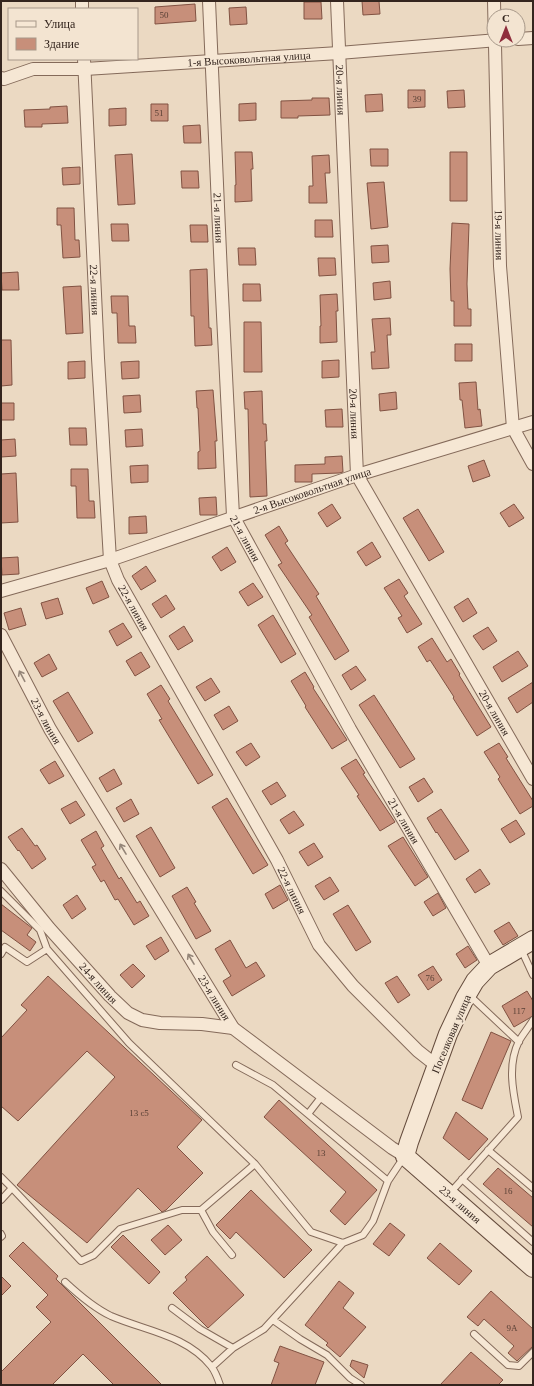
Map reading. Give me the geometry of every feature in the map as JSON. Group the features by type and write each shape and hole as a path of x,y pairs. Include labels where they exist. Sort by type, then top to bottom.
{"street":[{"name":"21-я линия","path":"209,1 220,267 233,516 350,729 489,966"},
{"name":"20-я линия","path":"337,1 357,475 533,779"},
{"name":"1-я Высоковольтная улица","path":"1,78 4,79 34,69 85,64 212,60 339,53 486,41"},
{"name":"19-я линия","path":"494,48 500,266 514,428 533,464"},
{"name":"22-я линия","path":"85,64 98,358 110,560 118,580 277,860 319,945 353,986 418,1051 437,1066"},
{"name":"2-я Высоковольтная улица","path":"1,590 110,560 233,516 357,475 533,422"},
{"name":"23-я линия","path":"1,635 50,729 233,1028 322,1096 405,1156 533,1268"},
{"name":"24-я линия","path":"1,869 49,928 110,996 128,1012 142,1020 160,1023 202,1024 233,1028"},
{"name":"Поселковая улица","path":"405,1156 448,1034 475,981 489,966 527,944"}],"lane":[{"path":"1,891 40,930 46,949 129,1043 256,1164 311,1232 343,1243"},
{"path":"527,944 533,975"},
{"path":"1,954 5,947 27,962 46,949"},
{"path":"468,994 519,1042"},
{"path":"448,1194 518,1117 512,1087 512,1064 519,1042 533,1020"},
{"path":"236,1065 273,1085 388,1180"},
{"path":"308,1114 322,1096"},
{"path":"488,1150 533,1188"},
{"path":"212,1367 233,1348 264,1329 343,1243 363,1235 373,1221 388,1180 405,1156"},
{"path":"1,1177 81,1261 94,1255 120,1229 182,1210 202,1210 256,1164"},
{"path":"462,1179 533,1242"},
{"path":"1,1200 12,1188"},
{"path":"202,1210 213,1232 232,1255"},
{"path":"65,1282 81,1297 111,1315 176,1339 198,1352 212,1367 220,1385"},
{"path":"172,1308 200,1330 233,1348"},
{"path":"272,1320 300,1339 327,1354 350,1378 361,1385"},
{"path":"474,1334 508,1365 520,1366 533,1352"}],"building":[{"path":"362,1 379,1 380,14 363,15"},
{"path":"304,2 321,2 322,19 304,19"},
{"path":"195,4 196,21 155,24 155,7"},
{"path":"246,7 247,24 230,25 229,8"},
{"path":"408,90 425,90 425,107 408,108"},
{"path":"464,90 465,107 448,108 447,91"},
{"path":"382,94 383,111 366,112 365,95"},
{"path":"312,98 329,98 330,115 281,118 281,101 312,100"},
{"path":"256,103 256,120 239,121 239,104"},
{"path":"151,104 168,104 168,121 151,121"},
{"path":"67,106 68,123 42,124 42,127 25,127 24,110 50,109 50,107"},
{"path":"126,108 126,125 109,126 109,109"},
{"path":"200,125 201,143 184,143 183,126"},
{"path":"370,149 388,149 388,166 371,166"},
{"path":"235,152 252,152 252,201 235,202"},
{"path":"450,152 467,152 467,201 450,201"},
{"path":"132,154 135,204 118,205 115,155"},
{"path":"329,155 330,173 325,173 327,203 309,203 309,186 313,186 312,156"},
{"path":"80,167 80,184 63,185 62,168"},
{"path":"181,171 198,171 199,188 182,188"},
{"path":"384,182 388,227 371,229 367,183"},
{"path":"57,208 74,208 75,240 79,240 80,257 63,258 61,225 57,225"},
{"path":"315,220 332,220 333,237 315,237"},
{"path":"452,223 469,224 467,284 468,309 471,309 471,326 454,326 454,301 451,301 450,269"},
{"path":"111,224 128,224 129,241 112,241"},
{"path":"190,225 207,225 208,242 191,242"},
{"path":"388,245 389,262 372,263 371,246"},
{"path":"238,248 255,248 256,265 239,265"},
{"path":"318,258 335,258 336,275 319,276"},
{"path":"207,269 209,328 211,328 212,345 195,346 194,316 191,316 190,270"},
{"path":"18,272 19,290 2,290 1,273"},
{"path":"390,281 391,298 374,300 373,283"},
{"path":"243,284 260,284 261,301 243,301"},
{"path":"81,286 83,333 66,334 63,287"},
{"path":"337,294 337,342 320,343 320,295"},
{"path":"111,296 128,296 129,326 135,326 136,343 118,343 117,313 112,313"},
{"path":"390,318 391,335 387,335 389,368 372,369 371,352 375,352 372,319"},
{"path":"244,322 261,322 262,372 244,372"},
{"path":"1,340 11,340 12,385 1,386"},
{"path":"455,344 472,344 472,361 455,361"},
{"path":"339,360 339,377 322,378 322,361"},
{"path":"85,361 85,378 68,379 68,362"},
{"path":"139,361 139,378 122,379 121,362"},
{"path":"476,382 478,410 480,409 482,426 465,428 462,400 460,400 459,383"},
{"path":"213,390 217,441 215,441 216,468 198,469 198,452 200,451 196,391"},
{"path":"262,391 263,424 266,424 267,441 265,441 267,496 250,497 248,409 245,409 244,392"},
{"path":"396,392 397,409 380,411 379,394"},
{"path":"140,395 141,412 124,413 123,396"},
{"path":"1,403 14,403 14,420 1,420"},
{"path":"342,409 343,427 326,427 325,410"},
{"path":"69,428 86,428 87,445 70,445"},
{"path":"142,429 143,446 126,447 125,430"},
{"path":"15,439 16,456 1,457 1,440"},
{"path":"342,456 343,472 312,474 312,482 295,482 295,465 325,464 325,457"},
{"path":"484,460 490,476 473,482 468,466"},
{"path":"148,465 148,482 131,483 130,466"},
{"path":"71,469 88,469 89,501 94,501 95,518 77,518 76,486 71,486"},
{"path":"16,473 18,522 1,523 1,474"},
{"path":"216,497 217,515 200,515 199,498"},
{"path":"332,504 341,518 327,527 318,513"},
{"path":"514,504 524,518 509,527 500,513"},
{"path":"418,509 444,552 429,561 403,518"},
{"path":"146,516 147,533 129,534 129,517"},
{"path":"279,526 288,541 285,543 319,594 316,596 349,651 335,660 309,617 312,615 278,565 282,563 265,535"},
{"path":"372,542 381,557 366,566 357,552"},
{"path":"227,547 236,562 221,571 212,557"},
{"path":"18,557 19,574 2,575 1,558"},
{"path":"146,566 156,581 141,590 132,576"},
{"path":"399,579 408,593 404,596 422,624 407,633 398,618 402,616 384,588"},
{"path":"102,581 109,597 93,604 86,588"},
{"path":"253,583 263,597 248,606 239,592"},
{"path":"166,595 175,609 161,618 152,604"},
{"path":"58,598 63,614 46,619 41,603"},
{"path":"468,598 477,613 463,622 454,607"},
{"path":"21,608 26,625 9,630 4,613"},
{"path":"273,615 296,654 281,663 258,625"},
{"path":"123,623 132,637 117,646 109,631"},
{"path":"184,626 193,641 178,650 169,636"},
{"path":"488,627 497,641 483,650 473,636"},
{"path":"432,638 447,662 451,659 460,674 459,675 491,727 477,736 430,660 427,662 418,647"},
{"path":"518,651 528,666 502,682 493,667"},
{"path":"141,652 150,667 135,676 126,661"},
{"path":"49,654 57,669 42,677 34,663"},
{"path":"356,666 366,680 351,690 342,675"},
{"path":"305,672 314,687 313,688 347,740 332,749 305,707 306,706 291,681"},
{"path":"211,678 220,692 205,701 196,687"},
{"path":"533,682 533,702 517,713 508,698"},
{"path":"161,685 170,699 168,701 213,775 198,784 159,720 162,719 147,694"},
{"path":"68,692 93,733 78,742 53,701"},
{"path":"374,695 415,759 400,768 359,705"},
{"path":"229,706 238,721 223,730 214,715"},
{"path":"251,743 260,757 246,766 236,752"},
{"path":"499,743 508,757 506,758 533,801 533,806 520,814 498,779 500,777 484,752"},
{"path":"356,759 365,773 363,774 395,822 380,831 341,768"},
{"path":"55,761 64,776 49,784 40,770"},
{"path":"114,769 122,784 107,792 99,778"},
{"path":"424,778 433,792 418,802 409,787"},
{"path":"277,782 286,796 271,805 262,791"},
{"path":"227,798 268,865 253,874 212,807"},
{"path":"131,799 139,814 124,822 116,808"},
{"path":"76,801 85,815 70,824 61,809"},
{"path":"441,809 469,851 455,860 427,818"},
{"path":"294,811 304,825 289,834 280,820"},
{"path":"516,820 525,834 510,843 501,829"},
{"path":"151,827 175,868 160,877 136,836"},
{"path":"22,828 35,846 37,845 46,859 32,869 8,837"},
{"path":"96,831 104,846 101,848 119,879 121,877 137,903 140,901 149,916 134,925 118,899 115,900 104,880 101,882 92,867 96,865 81,840"},
{"path":"403,837 428,877 415,886 388,846"},
{"path":"314,843 323,857 308,866 299,852"},
{"path":"480,869 490,884 475,893 466,879"},
{"path":"330,877 339,891 324,900 315,886"},
{"path":"280,885 288,900 273,909 265,894"},
{"path":"187,887 196,902 194,903 211,931 196,939 172,896"},
{"path":"438,893 446,908 433,916 424,902"},
{"path":"77,895 86,909 72,919 63,905"},
{"path":"1,904 32,928 27,935 36,942 30,951 1,930"},
{"path":"348,905 371,942 356,951 333,914"},
{"path":"509,922 518,936 503,945 494,931"},
{"path":"161,937 169,951 155,960 146,946"},
{"path":"230,940 246,968 256,962 265,976 232,996 223,981 231,976 215,949"},
{"path":"468,946 477,960 465,968 456,954"},
{"path":"133,964 145,976 132,988 120,975"},
{"path":"433,966 442,980 428,990 418,975"},
{"path":"48,976 202,1120 177,1147 203,1173 166,1210 162,1212 138,1188 87,1243 17,1185 115,1077 87,1051 18,1121 1,1106 1,1038 27,1010 21,1005"},
{"path":"397,976 410,995 398,1003 385,983"},
{"path":"527,991 533,1001 533,1016 514,1027 502,1006"},
{"path":"491,1032 511,1041 482,1109 462,1100"},
{"path":"279,1100 377,1190 345,1225 330,1211 346,1192 264,1117"},
{"path":"456,1112 488,1139 469,1160 443,1138"},
{"path":"498,1168 533,1198 533,1227 483,1184"},
{"path":"251,1190 312,1250 284,1278 236,1232 230,1239 216,1225"},
{"path":"390,1223 405,1235 389,1256 373,1244"},
{"path":"168,1225 182,1240 165,1255 151,1240"},
{"path":"123,1235 160,1272 149,1284 111,1247"},
{"path":"23,1242 58,1276 56,1279 162,1385 114,1385 83,1354 52,1385 1,1385 1,1372 51,1322 36,1307 48,1295 9,1256"},
{"path":"440,1243 472,1271 459,1285 427,1258"},
{"path":"207,1256 244,1295 208,1328 173,1293 187,1280 185,1277"},
{"path":"1,1276 11,1286 1,1296"},
{"path":"339,1281 354,1293 343,1308 366,1327 340,1357 326,1345 328,1343 305,1325"},
{"path":"491,1291 533,1329 533,1346 517,1361 508,1353 514,1346 484,1319 478,1326 467,1317"},
{"path":"280,1346 324,1362 315,1385 271,1385 279,1363 274,1361"},
{"path":"471,1352 503,1380 498,1385 440,1385"},
{"path":"352,1360 368,1365 364,1378 350,1366"}]}
